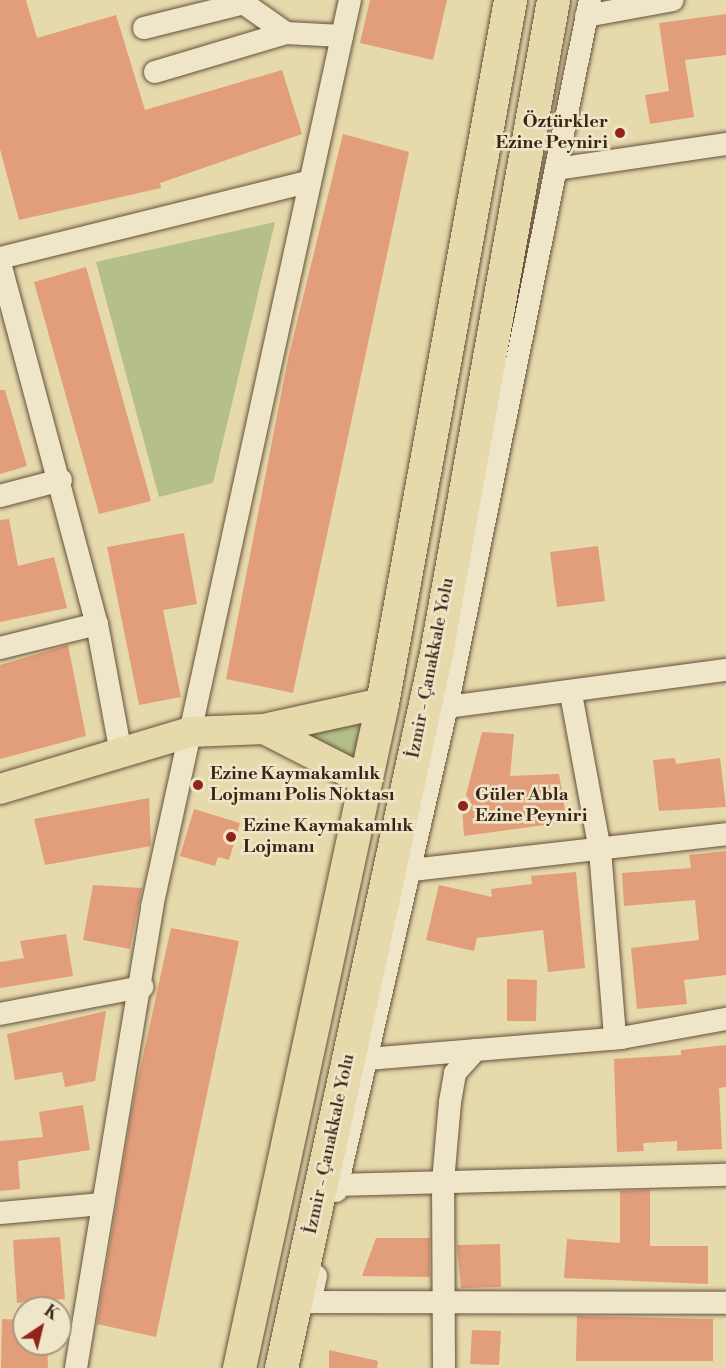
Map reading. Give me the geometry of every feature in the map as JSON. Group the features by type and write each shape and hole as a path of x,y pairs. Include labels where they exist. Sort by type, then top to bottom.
{"highway":[{"path":"239,1368 382,703 510,0"},
{"name":"İzmir - Çanakkale Yolu","path":"282,1368 436,709 553,0"}],"main road":[{"path":"0,789 190,732 264,729 382,703"},
{"path":"264,729 364,780"}],"street":[{"path":"76,1368 102,1204 142,987 152,907 308,182 350,0"},
{"path":"673,0 588,8 556,169 436,709 412,870 310,1302 726,1303"},
{"path":"144,28 239,2 286,33"},
{"path":"155,72 286,33 342,36"},
{"path":"556,169 726,144"},
{"path":"0,258 308,182"},
{"path":"0,263 61,480 97,624 121,753"},
{"path":"0,496 61,480"},
{"path":"0,648 97,624"},
{"path":"436,709 571,694 726,670"},
{"path":"571,694 600,850 615,1038"},
{"path":"412,870 726,834"},
{"path":"0,1014 142,987"},
{"path":"367,1059 615,1038 726,1019"},
{"path":"444,1368 443,1182 455,1073 476,1050"},
{"path":"337,1185 726,1174"},
{"path":"0,1214 102,1204"}],"green space":[{"path":"275,222 213,483 159,497 96,262"},
{"path":"382,703 364,780 264,729"}],"building":[{"path":"0,0 26,0 37,38 116,15 145,110 282,70 302,134 160,183 161,188 19,220 0,149"},
{"path":"370,0 447,0 433,60 360,43"},
{"path":"726,14 726,55 685,60 694,117 650,124 645,95 669,91 659,23"},
{"path":"343,134 409,152 293,693 226,679 288,359"},
{"path":"86,267 151,501 99,514 34,282"},
{"path":"0,390 5,390 27,466 0,474"},
{"path":"9,519 18,566 54,557 67,608 0,622 0,520"},
{"path":"184,533 197,604 163,610 181,697 139,705 107,547"},
{"path":"598,546 605,601 557,607 550,552"},
{"path":"68,645 86,736 0,759 0,665"},
{"path":"482,732 514,734 510,776 559,774 567,822 464,836 462,807 473,806 466,795"},
{"path":"675,758 676,764 720,758 726,807 659,811 653,760"},
{"path":"149,798 151,846 45,865 34,819"},
{"name":"Ezine Kaymakamlık Lojmanı","path":"194,809 240,823 229,860 218,857 215,866 180,856"},
{"path":"726,851 726,975 684,980 687,1004 637,1009 631,948 699,940 695,900 624,906 622,873 691,868 689,855"},
{"path":"576,872 585,968 548,972 543,930 477,938 474,951 426,940 439,885 492,897 491,889 532,884 531,876"},
{"path":"93,885 142,888 130,949 83,940"},
{"path":"171,928 239,941 156,1337 97,1324 134,1097"},
{"path":"66,934 73,976 0,988 0,962 24,958 20,941"},
{"path":"507,979 537,980 536,1021 507,1021"},
{"path":"106,1011 95,1081 65,1087 62,1072 15,1080 7,1034"},
{"path":"726,1045 726,1087 719,1088 722,1149 677,1151 677,1141 643,1143 644,1151 617,1152 614,1059 681,1055 681,1050"},
{"path":"83,1105 90,1150 18,1161 20,1189 0,1191 0,1141 43,1137 39,1112"},
{"path":"650,1190 650,1246 708,1246 708,1284 564,1278 567,1239 620,1243 620,1191"},
{"path":"60,1237 65,1296 17,1296 13,1240"},
{"path":"376,1238 430,1238 430,1277 362,1276"},
{"path":"500,1244 501,1287 461,1288 457,1245"},
{"path":"577,1316 713,1319 713,1361 576,1361"},
{"path":"2,1319 12,1319 12,1356 48,1356 48,1368 1,1368"},
{"path":"472,1330 501,1331 499,1365 470,1364"},
{"path":"329,1350 378,1361 377,1368 329,1368"}],"place":[{"name":"Öztürkler Ezine Peyniri","path":"620,133"},
{"name":"Ezine Kaymakamlık Lojmanı Polis Noktası","path":"198,785"},
{"name":"Güler Abla Ezine Peyniri","path":"463,806"},
{"name":"Ezine Kaymakamlık Lojmanı","path":"231,837"}]}
